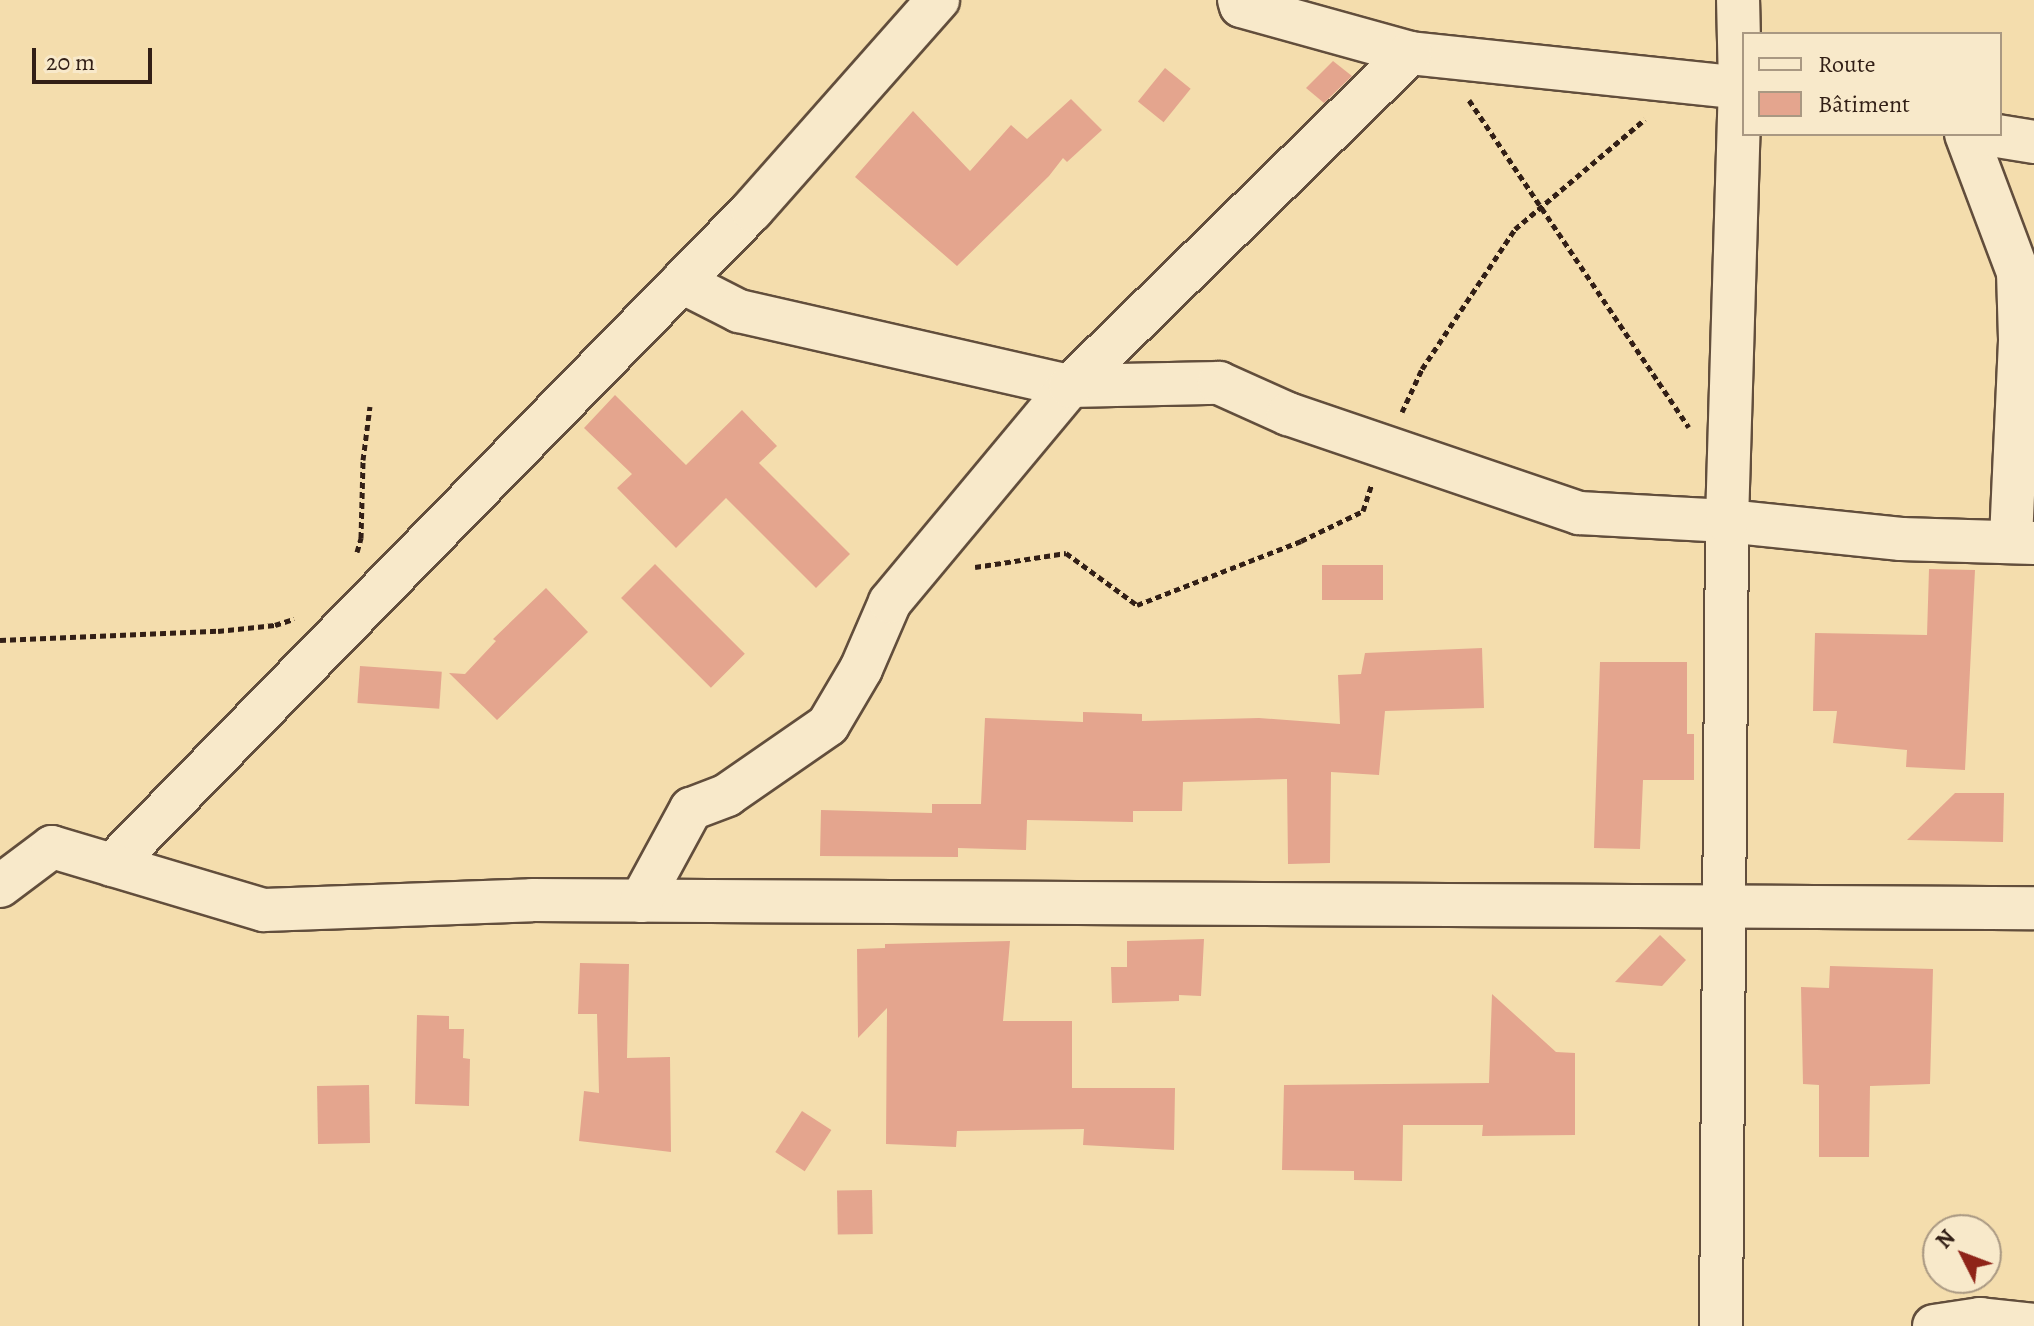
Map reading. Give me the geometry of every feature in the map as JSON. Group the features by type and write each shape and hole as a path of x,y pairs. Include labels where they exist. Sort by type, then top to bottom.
{"street":[{"path":"112,865 752,210 938,0"},
{"path":"1239,0 1241,6 1425,54 1742,87"},
{"path":"1721,1326 1727,521 1742,87 1738,0"},
{"path":"641,901 691,809 727,795 828,725 861,669 890,602 1070,386 1425,54"},
{"path":"682,282 739,311 1070,386 1219,383 1288,414 1579,513 1727,521 1901,539 2022,542 2018,272 1967,136"},
{"path":"1997,136 2034,142"},
{"path":"0,886 52,847 264,910 532,900 2034,908"},
{"path":"1934,1326 1980,1319 2034,1325"}],"path":[{"path":"1425,54 1693,433"},
{"path":"355,559 361,538 363,460 370,406"},
{"path":"0,640 218,631 275,625 298,618"}],"building":[{"path":"1333,61 1352,76 1324,103 1306,88"},
{"path":"1165,68 1191,89 1164,122 1138,101"},
{"path":"1071,99 1102,130 1067,162 1063,158 1049,176 957,266 855,177 913,111 970,171 1011,125 1027,139"},
{"path":"615,395 686,465 742,410 777,446 759,463 850,554 816,588 726,498 676,548 617,488 632,474 584,428"},
{"path":"655,564 745,654 711,688 621,598"},
{"path":"1322,565 1383,565 1383,600 1322,600"},
{"path":"1929,569 1975,570 1965,770 1906,767 1907,750 1833,743 1837,711 1813,711 1815,633 1927,635"},
{"path":"546,588 588,632 497,720 449,673 465,674 496,641 493,639"},
{"path":"1482,648 1484,708 1385,711 1379,775 1331,772 1330,863 1288,864 1287,779 1183,782 1182,811 1133,811 1133,822 1027,820 1026,850 958,848 958,857 820,856 821,810 932,813 932,804 981,804 985,718 1083,722 1083,712 1142,714 1142,721 1259,718 1340,724 1338,675 1361,674 1365,653"},
{"path":"1600,662 1687,662 1687,734 1694,734 1694,780 1643,780 1640,849 1594,848"},
{"path":"360,666 442,672 439,709 357,703"},
{"path":"1955,793 2004,793 2003,842 1907,840"},
{"path":"1660,935 1686,960 1662,986 1615,982"},
{"path":"1204,939 1201,996 1179,995 1179,1001 1112,1003 1111,967 1127,967 1127,941"},
{"path":"1010,941 1003,1021 1072,1021 1072,1088 1175,1088 1174,1150 1083,1145 1084,1129 957,1131 956,1147 886,1144 887,1008 858,1038 857,949 885,948 885,944"},
{"path":"580,963 629,964 627,1058 670,1057 671,1152 579,1141 584,1091 599,1093 597,1014 578,1014"},
{"path":"1830,966 1933,969 1930,1084 1870,1086 1869,1157 1819,1157 1819,1085 1803,1084 1801,987 1829,988"},
{"path":"1492,994 1556,1052 1575,1053 1575,1135 1482,1136 1483,1125 1403,1125 1402,1181 1354,1180 1354,1171 1282,1170 1284,1085 1489,1083"},
{"path":"417,1015 449,1016 449,1029 464,1029 463,1058 470,1059 469,1106 415,1104"},
{"path":"369,1085 370,1143 318,1144 317,1086"},
{"path":"802,1111 831,1130 805,1171 775,1152"},
{"path":"872,1190 873,1234 838,1235 837,1191"}]}
